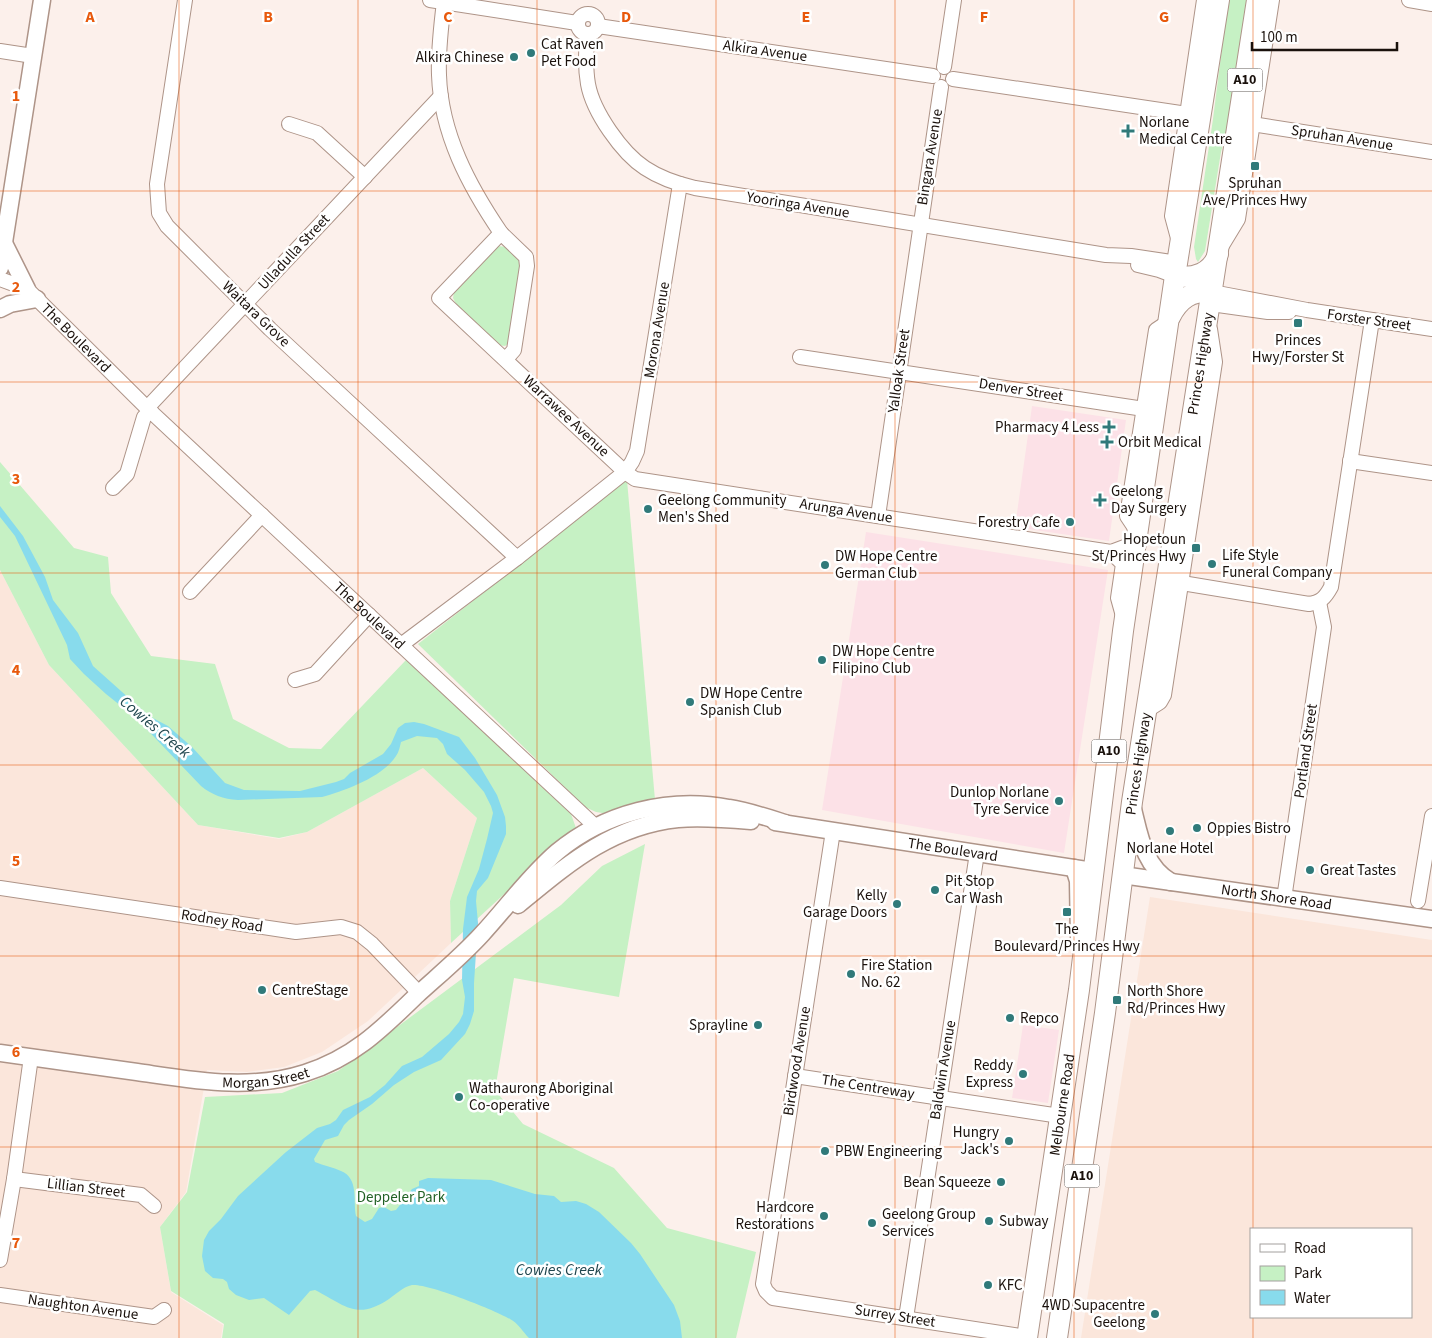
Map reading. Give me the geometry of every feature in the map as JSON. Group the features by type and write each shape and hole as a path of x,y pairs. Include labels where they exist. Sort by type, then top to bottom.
{"highway":[{"name":"Princes Highway","path":"1122,876 1146,711 1194,284 1219,0"},
{"name":"A10","path":"1218,253 1257,0"},
{"path":"1194,284 1202,273 1210,267 1218,253"},
{"name":"Princes Highway","path":"1084,870 1170,318 1194,284"},
{"name":"The Boulevard","path":"1084,870 1122,876"},
{"name":"Melbourne Road","path":"1027,1338 1080,974 1084,870"},
{"name":"Melbourne Road","path":"1058,1338 1082,1178 1122,876"}],"main road":[{"path":"0,268 42,0"},
{"path":"0,309 32,294 4,243"},
{"name":"The Boulevard","path":"595,826 630,813 652,808 689,804 729,808 785,823 1084,870"},
{"path":"1132,804 1145,853 1159,873 1171,882"},
{"name":"The Boulevard","path":"606,840 638,827 678,819 707,818 785,823"},
{"path":"595,826 606,840"},
{"name":"Morgan Street","path":"0,1053 211,1082 248,1083 280,1080 323,1066 349,1054 380,1032 482,935 545,863 565,846 595,826"},
{"name":"Morgan Street","path":"482,935 574,860 606,840"},
{"name":"North Shore Road","path":"1122,876 1432,919"}],"street":[{"name":"Waitara Grove","path":"185,0 157,184 159,213 168,226 245,304 517,558"},
{"name":"Bingara Avenue","path":"920,226 939,77 954,0"},
{"path":"1146,711 1163,698 1215,362 1194,284 1172,217 1204,0"},
{"path":"1218,253 1237,222 1272,0"},
{"path":"1409,0 1432,4"},
{"path":"506,359 514,350 527,266 526,257 501,233 479,201 459,162 444,118 439,63 437,1 578,23"},
{"path":"591,7 595,17 592,30 579,29 578,23 583,15 591,7"},
{"name":"Alkira Avenue","path":"592,30 939,77"},
{"name":"Yooringa Avenue","path":"592,30 585,58 588,86 599,113 611,133 626,152 646,168 680,184 920,226 1106,255 1131,256 1194,284"},
{"path":"0,51 33,56"},
{"path":"939,77 949,85 953,79 1187,114"},
{"name":"Ulladulla Street","path":"112,488 127,474 144,417 149,410 245,304 441,96"},
{"path":"289,124 316,133 365,177"},
{"name":"Spruhan Avenue","path":"1252,124 1432,152"},
{"name":"Morona Avenue","path":"625,472 637,451 680,184"},
{"name":"Yalloak Street","path":"878,516 920,226"},
{"name":"Warrawee Avenue","path":"501,233 437,298 506,359 625,472"},
{"name":"The Boulevard","path":"0,279 32,294 149,410 595,826"},
{"name":"Forster Street","path":"1194,284 1307,310 1432,329"},
{"path":"1136,537 1128,516 1156,330 1170,318"},
{"path":"1182,583 1309,604 1319,602 1326,597 1331,587 1372,320"},
{"name":"Denver Street","path":"800,357 1144,409"},
{"path":"1350,461 1432,473"},
{"path":"401,645 517,558 625,472"},
{"name":"Arunga Avenue","path":"625,472 639,481 1111,552 1136,537"},
{"path":"190,592 262,515"},
{"path":"1111,552 1122,564 1118,598 1124,620"},
{"name":"Portland Street","path":"1284,899 1324,626 1319,602"},
{"path":"295,680 315,674 369,615"},
{"path":"1418,901 1432,816"},
{"name":"Birdwood Avenue","path":"766,1291 763,1284 833,831"},
{"name":"Baldwin Avenue","path":"906,1318 977,852"},
{"name":"Rodney Road","path":"0,888 296,932 341,928 357,932 372,944 419,993"},
{"path":"0,1260 14,1179 31,1057"},
{"name":"The Centreway","path":"795,1076 1060,1116"},
{"name":"Lillian Street","path":"14,1179 141,1195 154,1206"},
{"name":"Surrey Street","path":"766,1291 773,1298 1027,1338"},
{"name":"Naughton Avenue","path":"0,1295 154,1317 164,1310"}],"shaded area":[{"path":"1032,406 1126,420 1109,541 1015,527"},
{"path":"866,532 1108,570 1064,853 822,810"},
{"path":"0,570 49,665 198,825 279,839 307,832 423,768 477,818 450,901 451,943 368,1021 322,1052 284,1067 247,1072 207,1070 186,1192 160,1227 171,1292 223,1325 221,1338 0,1338"},
{"path":"1150,897 1432,940 1432,1338 1081,1338"},
{"path":"1023,1025 1059,1030 1048,1103 1012,1098"}],"green space":[{"path":"1228,0 1250,0 1231,113 1221,152 1205,251 1198,262 1194,247"},
{"path":"497,246 508,247 521,262 508,344 505,346 498,345 456,304 453,298 454,292"},
{"path":"0,462 74,548 108,557 111,593 151,656 215,664 233,719 289,748 321,749 406,660 571,814 576,828 451,943 450,901 477,818 423,768 307,832 279,838 198,825 49,665 0,570"},
{"path":"627,480 655,800 609,814 596,812 585,807 418,644"},
{"name":"Deppeler Park","path":"645,844 619,997 514,978 495,1090 523,1124 614,1168 667,1228 756,1252 736,1338 222,1338 224,1324 171,1291 160,1227 187,1192 205,1097 282,1093 338,1071 561,905 602,866"}],"water":[{"name":"Cowies Creek","path":"0,506 23,536 45,577 53,600 78,633 93,666 149,716 168,726 192,747 225,783 244,790 300,791 336,782 344,779 350,773 383,754 391,744 398,728 405,723 424,724 459,737 475,758 497,795 505,817 506,826 506,834 488,878 477,891 478,923 474,1011 470,1024 465,1034 441,1060 414,1072 394,1085 349,1120 338,1136 325,1140 314,1159 315,1162 347,1174 353,1184 356,1216 365,1222 372,1219 379,1208 384,1207 391,1211 396,1210 412,1189 419,1186 419,1181 428,1178 491,1180 535,1194 554,1196 561,1202 576,1201 586,1204 599,1212 640,1254 674,1305 680,1321 682,1338 529,1338 516,1323 502,1315 432,1288 412,1285 378,1306 359,1310 343,1305 315,1290 310,1291 289,1315 264,1298 249,1300 236,1295 229,1289 227,1282 223,1279 213,1278 205,1271 202,1256 204,1240 209,1231 221,1219 238,1196 286,1152 317,1128 336,1120 343,1110 370,1097 385,1085 402,1066 422,1057 449,1034 459,1022 463,1014 465,997 462,980 463,929 467,897 479,869 493,813 484,792 465,770 447,754 443,744 437,738 417,736 401,742 397,754 390,764 373,777 352,787 322,797 238,800 223,798 209,792 136,718 106,694 70,659 67,645 15,536 0,517"}],"place":[{"name":"Cat Raven Pet Food","path":"531,53"},
{"name":"Alkira Chinese","path":"514,57"},
{"name":"Norlane Medical Centre","path":"1128,131"},
{"name":"Spruhan Ave/Princes Hwy","path":"1255,166"},
{"name":"Princes Hwy/Forster St","path":"1298,323"},
{"name":"Pharmacy 4 Less","path":"1109,427"},
{"name":"Orbit Medical","path":"1107,442"},
{"name":"Geelong Day Surgery","path":"1100,500"},
{"name":"Geelong Community Men's Shed","path":"648,509"},
{"name":"Forestry Cafe","path":"1070,522"},
{"name":"Hopetoun St/Princes Hwy","path":"1196,548"},
{"name":"Life Style Funeral Company","path":"1212,564"},
{"name":"DW Hope Centre German Club","path":"825,565"},
{"name":"DW Hope Centre Filipino Club","path":"822,660"},
{"name":"DW Hope Centre Spanish Club","path":"690,702"},
{"name":"Dunlop Norlane Tyre Service","path":"1059,801"},
{"name":"Oppies Bistro","path":"1197,828"},
{"name":"Norlane Hotel","path":"1170,831"},
{"name":"Great Tastes","path":"1310,870"},
{"name":"Pit Stop Car Wash","path":"935,890"},
{"name":"Kelly Garage Doors","path":"897,904"},
{"name":"The Boulevard/Princes Hwy","path":"1067,912"},
{"name":"Fire Station No. 62","path":"851,974"},
{"name":"CentreStage","path":"262,990"},
{"name":"North Shore Rd/Princes Hwy","path":"1117,1000"},
{"name":"Repco","path":"1010,1018"},
{"name":"Sprayline","path":"758,1025"},
{"name":"Reddy Express","path":"1023,1074"},
{"name":"Wathaurong Aboriginal Co-operative","path":"459,1097"},
{"name":"Hungry Jack's","path":"1009,1141"},
{"name":"PBW Engineering","path":"825,1151"},
{"name":"Bean Squeeze","path":"1001,1182"},
{"name":"Hardcore Restorations","path":"824,1216"},
{"name":"Subway","path":"989,1221"},
{"name":"Geelong Group Services","path":"872,1223"},
{"name":"KFC","path":"988,1285"},
{"name":"4WD Supacentre Geelong","path":"1155,1314"}]}
